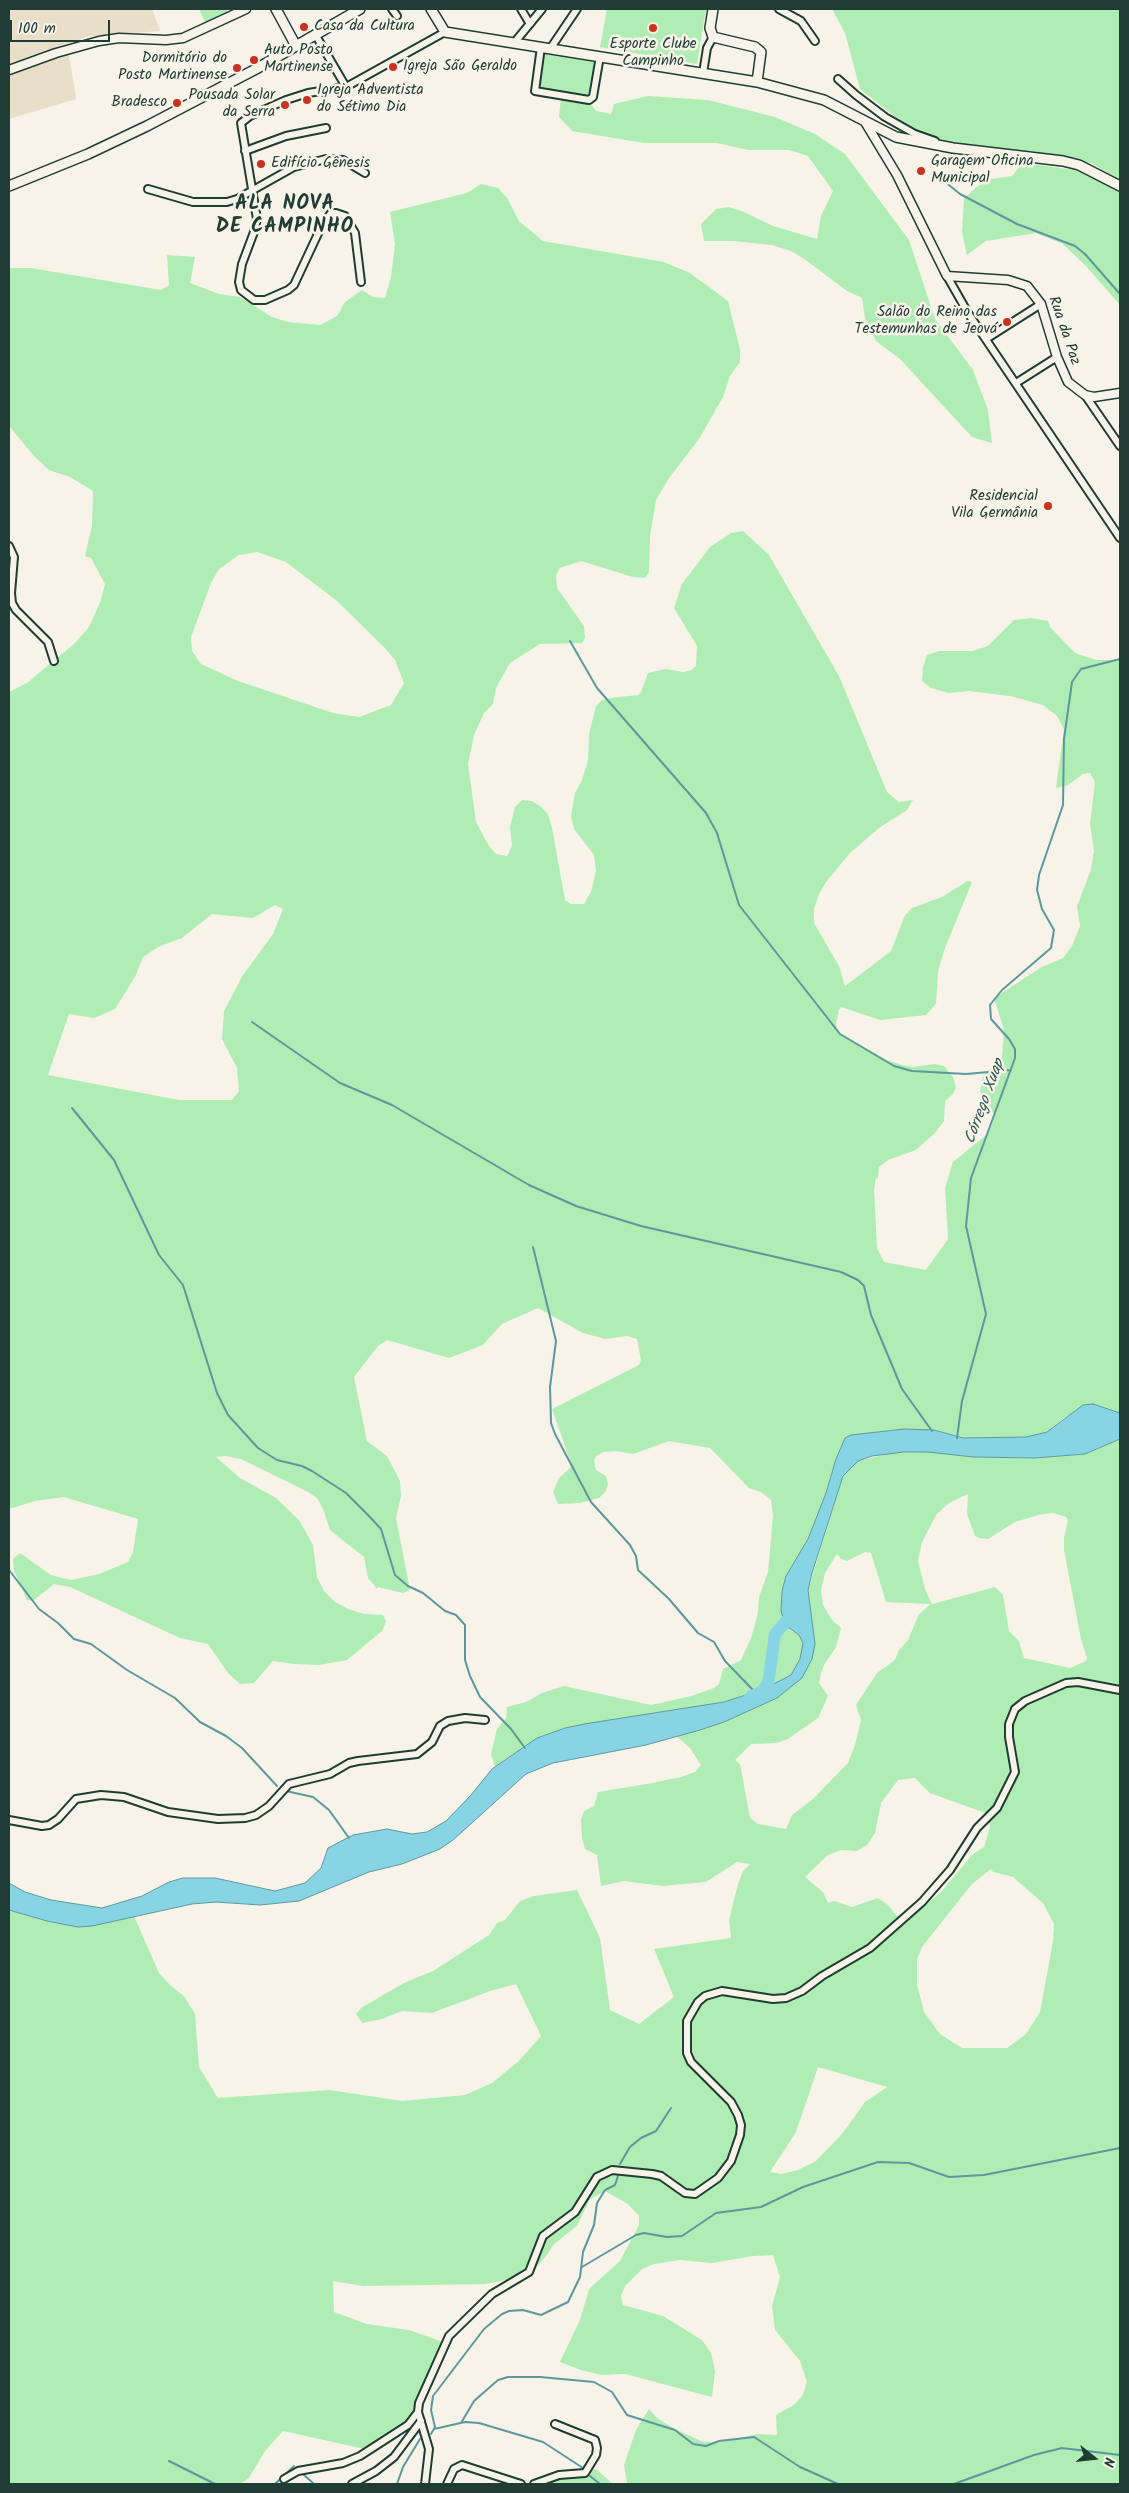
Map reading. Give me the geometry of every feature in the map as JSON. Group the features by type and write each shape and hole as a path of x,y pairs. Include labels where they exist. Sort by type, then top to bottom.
{"main road":[{"path":"276,9 296,46"},
{"path":"9,186 88,154 147,126 256,69 360,9"},
{"path":"431,9 445,32 756,82 824,100 896,137 953,148 1062,161 1079,165 1120,186"},
{"path":"713,9 710,28 713,37 758,49 762,57 756,82"}],"street":[{"path":"9,70 56,53 99,41 119,38 166,40 183,38 246,9"},
{"path":"392,9 397,16"},
{"path":"521,9 530,24"},
{"path":"514,43 542,9"},
{"path":"576,9 545,48 535,91 589,100 593,97 600,56"},
{"path":"779,9 801,21 815,41"},
{"path":"361,282 355,233 344,216 331,213 323,223 294,285 278,296 265,300 254,300 241,290 239,282 244,256 256,226 253,190 241,126 242,121 286,100 308,93 346,87 445,32"},
{"path":"315,34 346,87"},
{"path":"703,73 707,48 713,37"},
{"path":"838,79 856,95 902,127 953,148"},
{"path":"865,122 897,175 947,276 986,339 1120,538"},
{"path":"245,151 286,136 326,128"},
{"path":"148,189 193,202 215,203 237,199 294,167 326,159 343,160 365,173"},
{"name":"Rua da Paz","path":"947,276 1019,282 1034,292 1042,304 1057,357 1068,382 1085,395"},
{"path":"986,339 1042,304"},
{"path":"1016,383 1057,357"},
{"path":"1085,395 1108,396 1120,392"},
{"path":"1085,395 1120,446"},
{"path":"9,546 14,557 12,603 48,642 54,661"},
{"path":"284,2479 298,2471 343,2463 360,2456 408,2425 418,2412 422,2395 455,2329 492,2294 529,2272 543,2236 575,2212 597,2177 612,2170 652,2174 661,2176 685,2193 695,2194 718,2178 731,2161 740,2135 741,2125 731,2102 691,2062 687,2053 687,2021 698,2002 705,1996 722,1991 773,1999 786,1998 802,1991 822,1976 870,1948 922,1902 950,1870 977,1828 996,1808 1015,1772 1009,1737 1009,1724 1015,1709 1025,1701 1066,1683 1078,1682 1120,1690"},
{"path":"9,1820 42,1826 49,1825 58,1819 76,1799 101,1795 124,1797 168,1812 218,1819 245,1818 256,1815 269,1806 289,1784 330,1774 349,1763 417,1754 432,1742 440,1726 448,1721 465,1718 485,1720"},
{"path":"418,2412 430,2457 425,2484"},
{"path":"352,2484 376,2471 394,2457 421,2421"},
{"path":"534,2484 559,2474 585,2473 596,2455 595,2440 555,2424"},
{"path":"447,2484 454,2469 462,2465 521,2484"}],"shaded area":[{"path":"9,9 152,9 160,31 90,36 9,64"},
{"path":"69,54 76,99 9,119 9,76"}],"green space":[{"path":"199,9 226,9 228,13 206,24"},
{"name":"Esporte Clube Campinho","path":"607,9 706,9 697,64 600,47"},
{"path":"832,9 1120,9 1120,180 1091,163 957,145 912,130 860,89 845,33"},
{"path":"543,54 595,62 591,95 588,97 538,89"},
{"path":"648,96 708,100 775,117 815,134 845,154 909,240 935,319 973,370 988,410 992,443 972,437 900,359 876,341 865,318 862,298 847,291 791,251 772,245 733,241 704,241 701,224 716,209 729,207 773,226 817,239 821,216 833,191 808,156 789,150 748,150 717,143 644,143 572,131 559,117 561,98 591,104 596,111 611,114 614,104"},
{"path":"1017,162 1082,171 1120,191 1120,305 1086,266 1063,244 1036,233 986,241 967,255 962,232 964,199 976,187 990,179 1012,176 1019,167"},
{"path":"481,184 498,188 507,198 519,221 543,241 664,262 690,273 728,301 740,350 740,362 730,376 723,397 699,439 669,478 656,500 650,536 649,572 645,578 633,577 581,561 560,568 556,575 557,588 584,626 585,638 582,643 540,644 510,663 496,688 493,704 484,713 474,735 468,764 476,822 487,843 496,854 507,856 512,846 510,827 515,807 522,800 532,801 541,807 548,814 552,828 565,900 571,904 584,904 591,892 596,871 594,855 574,829 571,816 575,793 582,780 588,761 589,734 596,706 602,700 638,695 648,673 666,669 683,672 692,670 696,666 697,646 674,608 682,584 710,547 731,533 743,531 769,555 839,676 887,792 899,802 913,800 907,810 879,828 850,853 826,882 819,894 814,909 814,923 839,966 845,986 891,951 905,915 912,908 944,896 967,881 972,882 945,948 938,971 936,1004 926,1015 880,1020 841,1007 839,1010 836,1024 838,1033 887,1060 902,1065 912,1067 935,1064 944,1066 953,1077 956,1087 953,1094 945,1101 944,1121 935,1133 916,1150 888,1160 879,1167 878,1179 876,1178 874,1189 877,1248 884,1262 926,1270 948,1239 945,1188 953,1162 986,1135 992,1125 994,1114 980,1092 983,1076 1002,1057 1004,1030 994,998 1040,968 1063,958 1072,946 1080,926 1077,906 1091,870 1094,851 1090,824 1095,782 1090,773 1083,774 1068,785 1056,788 1064,729 1057,716 1043,705 1010,696 969,691 948,693 931,688 922,681 923,667 927,655 939,651 973,651 988,646 1014,620 1031,618 1048,621 1050,627 1075,653 1096,660 1120,660 1120,1413 1093,1404 1064,1418 1047,1432 1026,1437 963,1438 934,1430 904,1429 851,1435 845,1438 808,1539 786,1576 782,1591 781,1611 790,1630 799,1635 803,1643 800,1659 791,1675 764,1689 724,1702 565,1728 537,1738 495,1767 491,1754 497,1729 506,1718 507,1707 526,1702 542,1693 564,1686 651,1705 691,1696 714,1688 719,1684 723,1669 741,1660 751,1638 758,1613 759,1597 768,1572 773,1516 771,1500 761,1492 749,1488 710,1448 669,1441 633,1454 616,1451 603,1452 596,1456 594,1461 596,1470 606,1476 608,1485 605,1492 599,1498 580,1503 558,1504 553,1492 559,1478 572,1466 552,1409 639,1365 641,1360 637,1339 627,1336 605,1339 583,1333 538,1308 502,1324 483,1345 449,1358 387,1340 378,1346 354,1377 367,1441 387,1456 400,1481 401,1496 396,1518 410,1590 403,1593 378,1587 377,1589 368,1578 364,1557 330,1530 317,1498 241,1459 225,1456 216,1457 240,1478 276,1498 299,1520 313,1545 317,1577 324,1591 335,1602 364,1614 383,1615 386,1622 382,1631 347,1660 319,1665 273,1661 254,1683 240,1684 228,1673 208,1644 180,1638 70,1587 54,1584 33,1601 27,1600 14,1571 13,1559 20,1553 51,1575 71,1580 99,1574 128,1562 133,1552 138,1519 64,1497 35,1501 9,1509 9,692 27,683 75,643 89,627 101,600 105,584 91,558 85,556 92,526 93,491 70,477 49,470 34,456 9,426 9,268 31,268 161,290 169,285 167,255 195,257 190,283 219,294 240,297 272,317 288,322 320,325 337,316 345,302 362,290 373,297 385,298 391,277 395,244 390,212 467,193","holes":["257,552 286,562 337,601 384,647 395,660 404,683 391,705 359,717 333,713 238,681 201,664 192,651 191,637 211,583 219,569 239,555","275,905 283,909 273,934 243,975 224,1011 222,1039 237,1068 239,1091 232,1100 179,1100 48,1075 69,1014 94,1018 115,1009 135,977 143,957 158,947 182,938 212,914 253,918"]},
{"path":"1120,1439 1120,2484 627,2484 624,2465 636,2430 649,2409 657,2418 673,2428 701,2441 717,2443 758,2434 777,2435 776,2415 794,2405 803,2395 807,2382 800,2361 775,2330 772,2306 780,2277 773,2255 753,2256 712,2263 680,2260 654,2264 642,2269 625,2286 621,2296 623,2305 663,2316 702,2340 711,2353 715,2371 712,2397 625,2374 601,2375 560,2362 580,2320 589,2289 620,2261 639,2225 639,2216 628,2204 605,2191 590,2199 577,2226 554,2244 532,2272 516,2278 485,2284 429,2285 363,2286 333,2281 334,2312 367,2324 409,2330 446,2343 413,2420 365,2449 283,2431 265,2451 249,2478 240,2484 9,2484 9,1910 47,1921 78,1927 134,1916 159,1973 184,1996 195,2014 199,2067 218,2098 329,2090 402,2101 465,2095 492,2083 519,2061 541,2036 516,1984 490,1991 432,2013 402,2011 382,2019 362,2023 356,2014 361,2008 404,1983 433,1971 489,1935 497,1923 505,1920 520,1901 534,1896 577,1890 600,1938 610,2010 639,2024 674,1997 654,1949 731,1938 729,1920 738,1884 743,1871 750,1864 737,1862 706,1882 662,1886 624,1881 601,1886 597,1855 585,1849 582,1839 581,1819 584,1811 594,1806 598,1792 681,1777 695,1772 701,1765 690,1748 676,1736 724,1722 777,1698 802,1678 815,1644 808,1590 843,1476 858,1461 891,1453 928,1452 973,1457 1035,1458 1085,1454","holes":["968,1494 967,1514 975,1536 979,1538 988,1539 1015,1522 1042,1514 1053,1513 1066,1517 1068,1521 1064,1537 1064,1550 1081,1639 1087,1658 1086,1661 1070,1668 1024,1658 1019,1641 1009,1631 1003,1595 995,1587 932,1604 925,1589 918,1561 922,1542 936,1515 949,1503","865,1552 871,1553 886,1602 931,1604 919,1614 908,1640 899,1650 895,1660 877,1673 856,1705 861,1720 848,1763 812,1800 792,1815 786,1829 758,1824 750,1818 740,1764 735,1760 751,1744 777,1743 788,1739 818,1718 828,1696 819,1683 821,1673 836,1647 841,1628 832,1620 823,1605 821,1590 825,1573 837,1554 841,1559 847,1561","915,1778 930,1793 988,1814 990,1827 984,1847 973,1854 940,1893 907,1920 896,1915 888,1905 878,1898 852,1907 834,1901 828,1903 823,1892 805,1877 828,1855 841,1850 857,1851 867,1845 875,1833 881,1803 898,1780","991,1869 993,1872 1013,1877 1043,1903 1054,1924 1053,1941 1040,2012 1026,2034 1007,2048 962,2048 940,2034 924,2012 917,1984 917,1960 922,1947 972,1884","818,2067 887,2087 865,2102 842,2134 816,2161 798,2170 781,2174 770,2172 796,2132"]},
{"path":"596,2469 613,2484 548,2484 555,2479 577,2476"}],"water":[{"path":"1093,1404 1120,1413 1120,1439 1085,1454 1035,1458 973,1457 928,1452 904,1452 872,1456 858,1461 843,1476 808,1590 815,1644 812,1659 802,1678 777,1698 724,1722 700,1730 646,1745 553,1763 526,1774 453,1840 440,1849 402,1864 369,1872 299,1901 260,1905 216,1902 192,1904 92,1926 78,1927 47,1921 9,1910 9,1883 25,1892 51,1900 102,1908 142,1896 169,1882 183,1878 215,1878 275,1891 305,1883 321,1868 328,1848 353,1835 387,1829 412,1834 427,1832 446,1821 492,1769 537,1738 565,1728 584,1724 724,1702 764,1689 791,1675 800,1659 803,1643 799,1635 785,1625 781,1611 782,1591 786,1576 808,1539 845,1438 851,1435 904,1429 934,1430 963,1438 1026,1437 1047,1432 1083,1405"}],"waterway":[{"path":"944,181 960,194 1017,224 1075,246 1085,254 1120,294"},
{"path":"570,641 597,688 706,813 717,833 739,905 840,1034 894,1066 912,1071 966,1074 1011,1070"},
{"name":"Córrego Xuap","path":"957,1438 962,1401 986,1314 966,1226 971,1178 1015,1058 1015,1049 1009,1039 991,1019 990,1005 1002,990 1051,948 1054,930 1042,909 1037,890 1039,875 1063,805 1064,739 1072,682 1081,669 1120,659"},
{"path":"252,1022 340,1083 392,1105 529,1185 576,1206 641,1226 841,1272 858,1280 864,1286 871,1315 902,1389 932,1431"},
{"path":"72,1108 114,1160 159,1255 183,1285 217,1393 228,1415 258,1448 277,1460 302,1466 312,1471 346,1493 381,1529 395,1575 408,1586 423,1593 445,1611 456,1615 465,1625 465,1660 480,1697 511,1729 525,1748"},
{"path":"533,1247 556,1341 550,1387 551,1423 555,1434 591,1502 630,1545 636,1556 638,1570 669,1599 698,1633 714,1642 725,1661 752,1689 753,1695"},
{"path":"9,1570 39,1609 58,1623 74,1639 91,1644 127,1670 175,1698 200,1722 226,1736 242,1748 277,1786"},
{"path":"750,1697 762,1691 768,1684 775,1634 795,1611"},
{"path":"286,1791 313,1797 329,1810 349,1838"},
{"path":"620,2164 630,2147 641,2138 656,2131 671,2108"},
{"path":"582,2267 636,2235 644,2233 667,2237 682,2236 716,2213 761,2207 803,2187 878,2162 909,2163 949,2177 984,2175 1120,2148"},
{"path":"431,2434 435,2427 431,2410 433,2396 484,2329 502,2314 509,2311 523,2310 541,2315 568,2302 580,2277 583,2252 594,2225 597,2203 605,2190 615,2185 618,2176"},
{"path":"461,2423 474,2401 498,2380 508,2377 540,2377 594,2382 612,2392 627,2415 675,2430 693,2444 706,2446 719,2441 754,2437 800,2467 838,2484"},
{"path":"434,2429 465,2422 479,2423 543,2442 583,2468"},
{"path":"397,2484 403,2467 420,2439"},
{"path":"954,2484 1034,2455 1062,2448 1120,2455"},
{"path":"169,2461 215,2484"},
{"path":"275,2484 294,2466"},
{"path":"304,2475 314,2484"},
{"path":"590,2476 600,2484"}],"place":[{"name":"Casa da Cultura","path":"304,27"},
{"name":"Esporte Clube Campinho","path":"653,28"},
{"name":"Auto Posto Martinense","path":"254,60"},
{"name":"Igreja São Geraldo","path":"393,67"},
{"name":"Dormitório do Posto Martinense","path":"237,68"},
{"name":"Igreja Adventista do Sétimo Dia","path":"307,100"},
{"name":"Bradesco","path":"177,103"},
{"name":"Pousada Solar da Serra","path":"285,105"},
{"name":"Edifício Gênesis","path":"261,164"},
{"name":"Garagem Oficina Municipal","path":"921,171"},
{"name":"Salão do Reino das Testemunhas de Jeová","path":"1007,322"},
{"name":"Residencial Vila Germânia","path":"1048,506"}],"district":[{"name":"ALA NOVA DE CAMPINHO","path":"285,218"}]}
